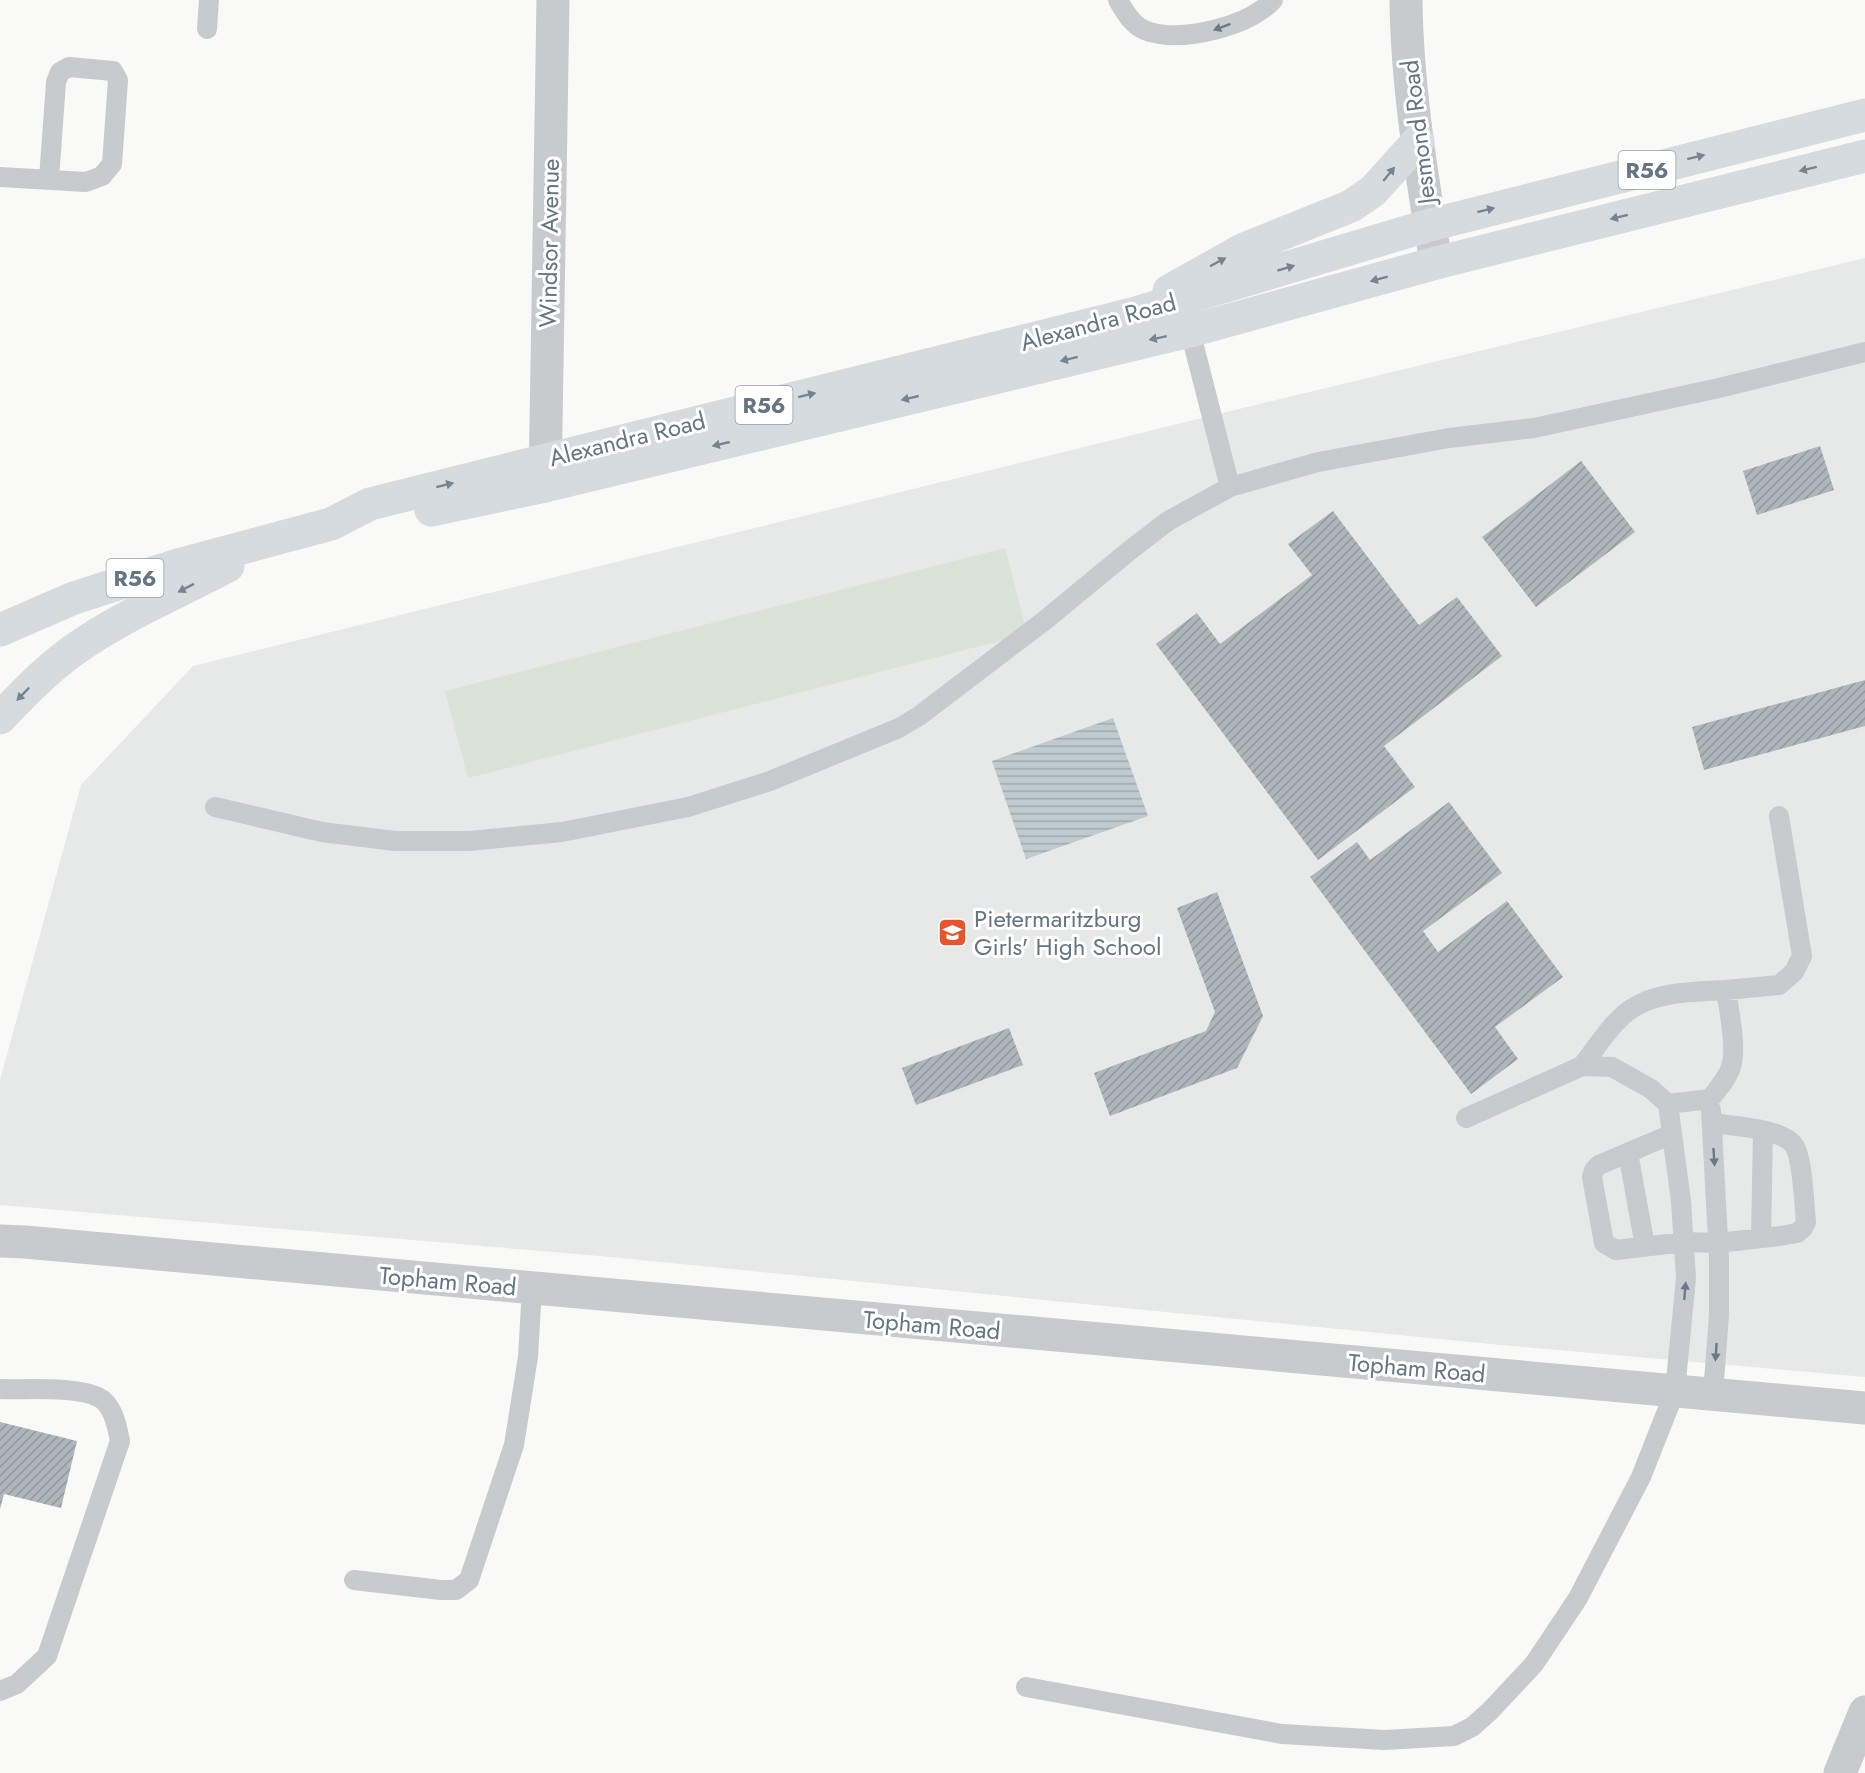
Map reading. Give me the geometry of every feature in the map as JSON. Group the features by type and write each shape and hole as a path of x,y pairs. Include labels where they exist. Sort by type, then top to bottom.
{"main road":[{"name":"Alexandra Road","path":"546,472 982,352 1132,314 1186,315 1430,225 1865,115"},
{"path":"1132,314 1244,249 1351,206 1373,191 1418,141"},
{"name":"Alexandra Road","path":"0,630 75,598 105,588 177,565 331,524 370,504 546,472 1186,315 1436,263 1865,156"},
{"path":"0,718 37,680 95,636 274,541"}],"street":[{"name":"Windsor Avenue","path":"546,472 553,0"},
{"name":"Jesmond Road","path":"1406,0 1418,141 1436,263"},
{"name":"Topham Road","path":"0,1241 1865,1408"},
{"path":"1840,1773 1865,1712"}],"lane":[{"path":"207,29 208,0"},
{"path":"1118,0 1130,21 1149,32 1170,35 1214,31 1254,15 1273,0"},
{"path":"0,177 86,182 102,176 112,164 118,80 113,71 69,67 60,72 56,82 49,179"},
{"path":"1186,315 1230,487"},
{"path":"215,807 322,832 394,842 447,841 562,832 688,807 770,781 899,728 919,716 1044,621 1168,521 1230,487 1318,462 1449,438 1534,428 1719,388 1865,352"},
{"path":"1582,1066 1630,1009 1653,999 1676,994 1779,985 1794,972 1802,956 1779,816"},
{"path":"1668,1104 1710,1099 1725,1081 1731,1066 1732,1047 1726,990"},
{"path":"1026,1687 1282,1734 1384,1740 1454,1736 1472,1727 1534,1664 1578,1598 1641,1477 1675,1390 1686,1278 1685,1242 1672,1134 1668,1104 1651,1089 1612,1067 1582,1066 1466,1118"},
{"path":"1710,1099 1718,1244 1719,1315 1713,1394"},
{"path":"1672,1134 1599,1165 1594,1170 1592,1178 1604,1243 1616,1250 1685,1242 1718,1244 1797,1233 1806,1222 1799,1158 1795,1147 1781,1135 1712,1123"},
{"path":"1761,1238 1763,1131"},
{"path":"1628,1153 1645,1246"},
{"path":"354,1580 456,1590 469,1580 514,1445 528,1357 532,1288"},
{"path":"0,1389 76,1391 99,1397 115,1417 120,1441 47,1656 18,1684 0,1691"}],"shaded area":[{"name":"Pietermaritzburg Girls' High School","path":"1865,258 1865,1377 1490,1344 600,1256 0,1205 0,1080 81,785 193,666"},
{"path":"1005,548 1027,634 468,778 445,691"},
{"path":"1113,718 1148,816 1026,859 992,761"}],"building":[{"path":"1820,446 1834,490 1757,515 1743,471"},
{"path":"1581,461 1635,532 1536,607 1482,537"},
{"path":"1333,511 1419,625 1457,597 1502,656 1384,746 1415,787 1318,860 1156,644 1197,613 1220,644 1312,575 1288,544"},
{"path":"1865,680 1865,726 1704,770 1692,727"},
{"path":"1449,802 1502,873 1423,931 1438,952 1507,901 1563,977 1495,1027 1518,1059 1471,1094 1310,877 1357,842 1370,860"},
{"path":"1217,892 1263,1016 1237,1068 1110,1116 1094,1073 1206,1031 1215,1012 1177,908"},
{"path":"1009,1028 1023,1065 916,1105 902,1068"},
{"path":"0,1422 77,1441 61,1508 4,1494 0,1509"}],"place":[{"name":"Pietermaritzburg Girls' High School","path":"953,932"}]}
